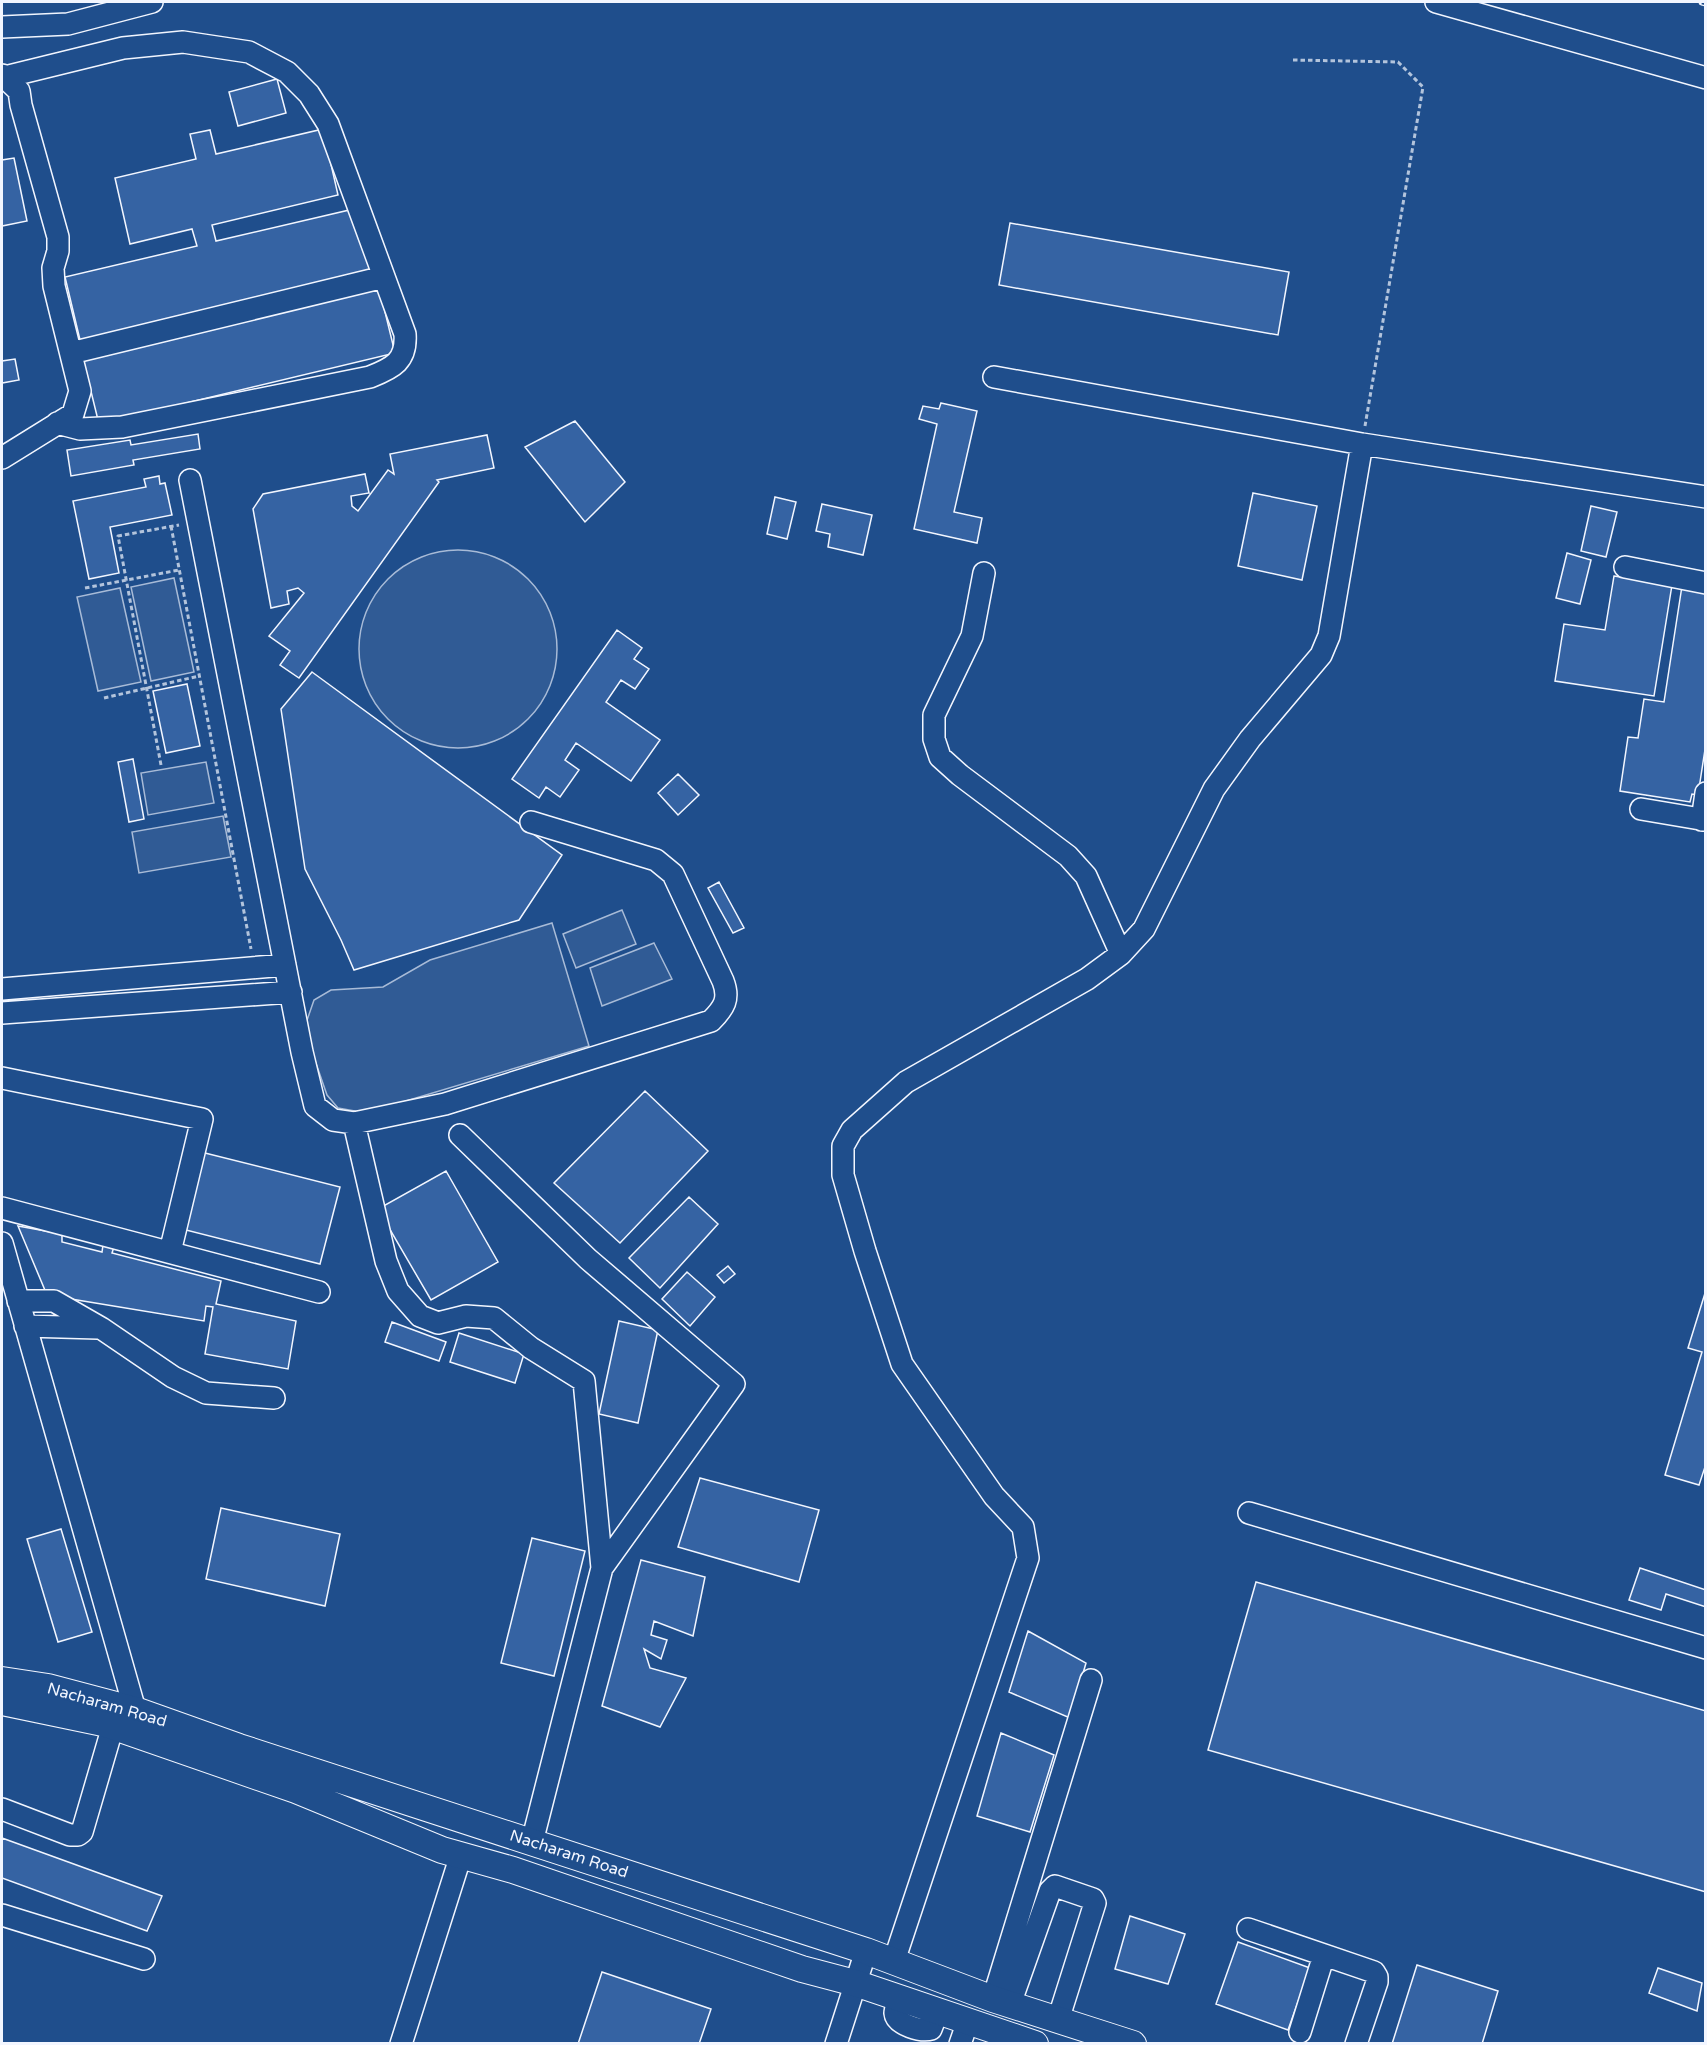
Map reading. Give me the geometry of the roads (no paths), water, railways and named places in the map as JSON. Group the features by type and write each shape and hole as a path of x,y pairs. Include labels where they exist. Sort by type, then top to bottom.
{"main road":[{"name":"Nacharam Road","path":"2,1680 48,1687 126,1723 442,1850 513,1870 802,1969 855,1983 938,2011 964,2032 1035,2043"},
{"name":"Nacharam Road","path":"2,1702 126,1723 239,1747 866,1951 1001,2002 1133,2043"}],"street":[{"path":"2,27 68,24 152,2"},
{"path":"1436,2 1706,78"},
{"path":"3,76 123,48 183,42 249,52 287,72 309,94 328,124 405,334 406,348 391,368 370,377 122,427 80,429 57,423"},
{"path":"2,458 73,414 80,391 54,286 53,268 58,251 58,237 19,91 3,76"},
{"path":"70,353 384,277"},
{"path":"994,377 1362,444 1706,496"},
{"path":"894,1961 1028,1558 1023,1527 994,1496 902,1364 843,1175 843,1146 852,1130 906,1082 1087,979 1121,954 1144,929 1214,789 1250,739 1321,655 1329,636 1362,444"},
{"path":"190,480 302,1052 315,1106 333,1120 354,1123 445,1104 711,1021 724,1007 728,993 723,981 673,874 664,864 531,822"},
{"path":"1625,567 1706,583"},
{"path":"984,573 972,636 934,715 934,739 940,757 960,775 1068,856 1086,876 1121,954"},
{"path":"1641,809 1704,820 1706,793"},
{"path":"2,989 285,965"},
{"path":"2,1013 291,992"},
{"path":"2,1078 202,1119 170,1252"},
{"path":"354,1123 386,1262 399,1291 420,1316 438,1323 466,1316 494,1318 531,1348 584,1381 602,1568 532,1842"},
{"path":"460,1135 588,1259 734,1384 602,1568"},
{"path":"2,1208 319,1292"},
{"path":"2,1243 126,1723 82,1832 78,1835 70,1835 2,1809"},
{"path":"18,1301 54,1301 101,1328 173,1377 206,1393 273,1398"},
{"path":"25,1326 101,1328"},
{"path":"1249,1514 1706,1648"},
{"path":"1001,2002 1091,1680"},
{"path":"401,2043 461,1855"},
{"path":"1001,2002 1050,1891 1055,1886 1093,1899 1095,1903 1058,2020"},
{"path":"2,1915 144,1959"},
{"path":"1248,1929 1374,1972 1377,1982 1356,2043"},
{"path":"836,2043 866,1951"},
{"path":"1300,2032 1324,1955"}],"railway":[{"path":"1702,2 1706,3"}]}
